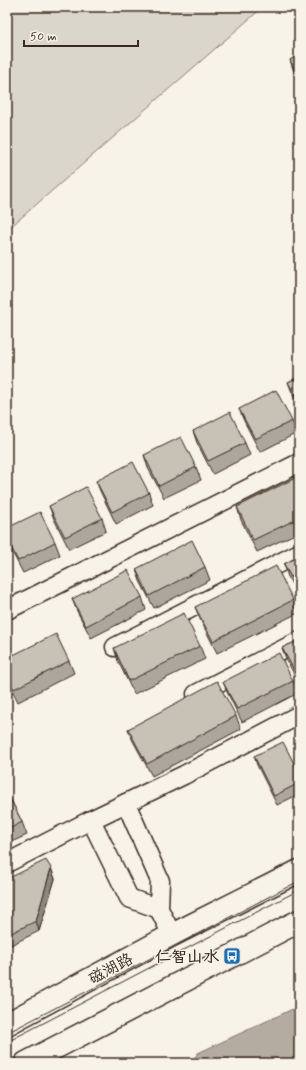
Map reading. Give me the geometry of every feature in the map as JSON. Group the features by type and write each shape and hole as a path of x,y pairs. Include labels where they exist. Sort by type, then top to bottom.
{"main road":[{"name":"磁湖路","path":"7,1024 172,935 299,871"},
{"path":"26,1063 299,921"}],"street":[{"path":"7,610 299,463"},
{"path":"114,646 299,553"},
{"path":"182,702 299,641"},
{"path":"7,863 184,775 299,715"},
{"path":"126,803 160,881 159,909 172,935"},
{"path":"91,820 129,898 159,909"}],"shaded area":[{"path":"7,7 263,7 7,230"},
{"path":"299,1006 299,1063 191,1063 198,1053"}],"building":[{"path":"299,55 299,77 290,60"},
{"path":"299,377 299,403 288,382"},
{"path":"276,390 292,421 255,439 239,409"},
{"path":"230,412 245,443 208,461 193,431"},
{"path":"181,437 196,467 159,486 144,455"},
{"path":"133,462 149,493 112,512 96,481"},
{"path":"299,476 299,518 253,540 237,507"},
{"path":"86,487 102,518 65,537 49,506"},
{"path":"40,512 55,542 18,561 7,539 7,528"},
{"path":"192,540 205,567 149,596 136,569"},
{"path":"299,556 299,590 298,591 284,564"},
{"path":"276,566 293,600 213,641 195,607"},
{"path":"128,570 142,597 86,626 72,599"},
{"path":"184,613 200,646 129,681 114,648"},
{"path":"56,634 69,661 14,689 7,677 7,658"},
{"path":"299,640 299,679 282,648"},
{"path":"279,653 293,681 237,709 223,682"},
{"path":"217,681 236,716 147,764 128,729"},
{"path":"283,742 299,773 299,783 274,796 254,756"},
{"path":"7,792 22,822 7,830"},
{"path":"46,860 51,868 36,921 7,935 7,879"}],"tram line":[{"path":"7,1033 299,881"},
{"path":"7,1042 299,890"}],"place":[{"name":"仁智山水","path":"232,956"}]}
